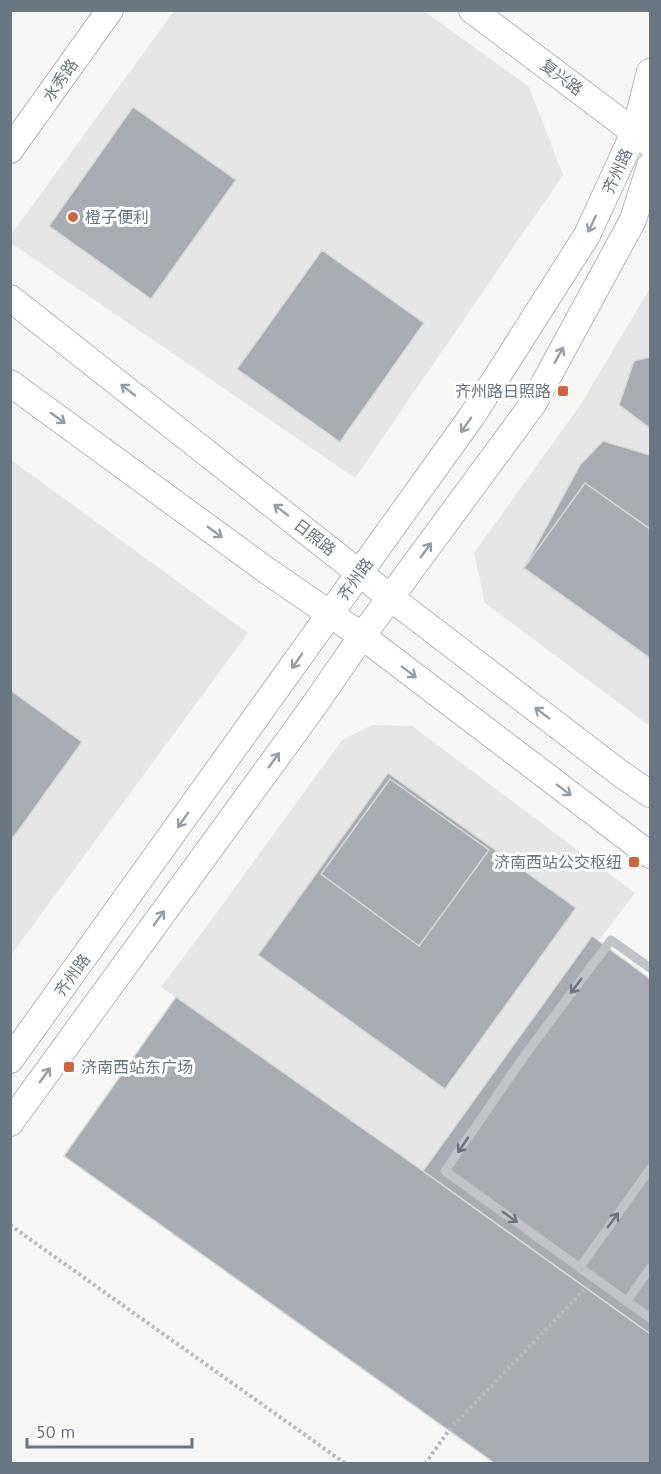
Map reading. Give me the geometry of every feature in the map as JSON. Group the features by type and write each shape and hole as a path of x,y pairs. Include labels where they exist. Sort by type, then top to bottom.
{"main road":[{"name":"水秀路","path":"10,150 110,10"},
{"name":"复兴路","path":"472,10 643,138"},
{"name":"齐州路","path":"10,1060 472,416 587,236 643,138 651,72"},
{"name":"齐州路","path":"10,1123 313,707 362,636 533,404 633,220 651,166"},
{"name":"日照路","path":"10,298 391,598 621,774 651,794"},
{"path":"10,383 266,570 362,636 651,855"}],"lane":[{"path":"651,968 611,940 525,1055 445,1171 651,1318"},
{"path":"579,1267 651,1169"},
{"path":"627,1301 651,1268"}],"path":[{"path":"10,1225 346,1464"},
{"path":"425,1464 449,1430 595,1278"}],"shaded area":[{"path":"174,11 424,11 529,87 563,175 355,478 11,243 11,235"},
{"path":"650,288 650,726 485,603 474,553 581,404"},
{"path":"11,460 248,633 11,955"},
{"path":"372,725 412,726 635,893 423,1171 161,987 342,740"}],"building":[{"path":"133,107 236,180 151,299 49,226"},
{"path":"322,250 424,323 340,442 237,369"},
{"path":"650,357 650,428 619,405 634,361"},
{"path":"603,441 650,455 650,658 524,568 580,465"},
{"path":"585,483 650,529 650,658 524,568"},
{"path":"10,690 82,742 10,842"},
{"path":"388,773 576,908 445,1089 258,955"},
{"path":"390,779 489,850 419,946 321,874"},
{"path":"592,936 650,979 650,1334 423,1171"},
{"path":"176,997 650,1334 650,1464 496,1464 64,1156"}],"place":[{"name":"橙子便利","path":"73,217"},
{"name":"齐州路日照路","path":"563,391"},
{"name":"济南西站公交枢纽","path":"634,862"},
{"name":"济南西站东广场","path":"69,1067"}]}
